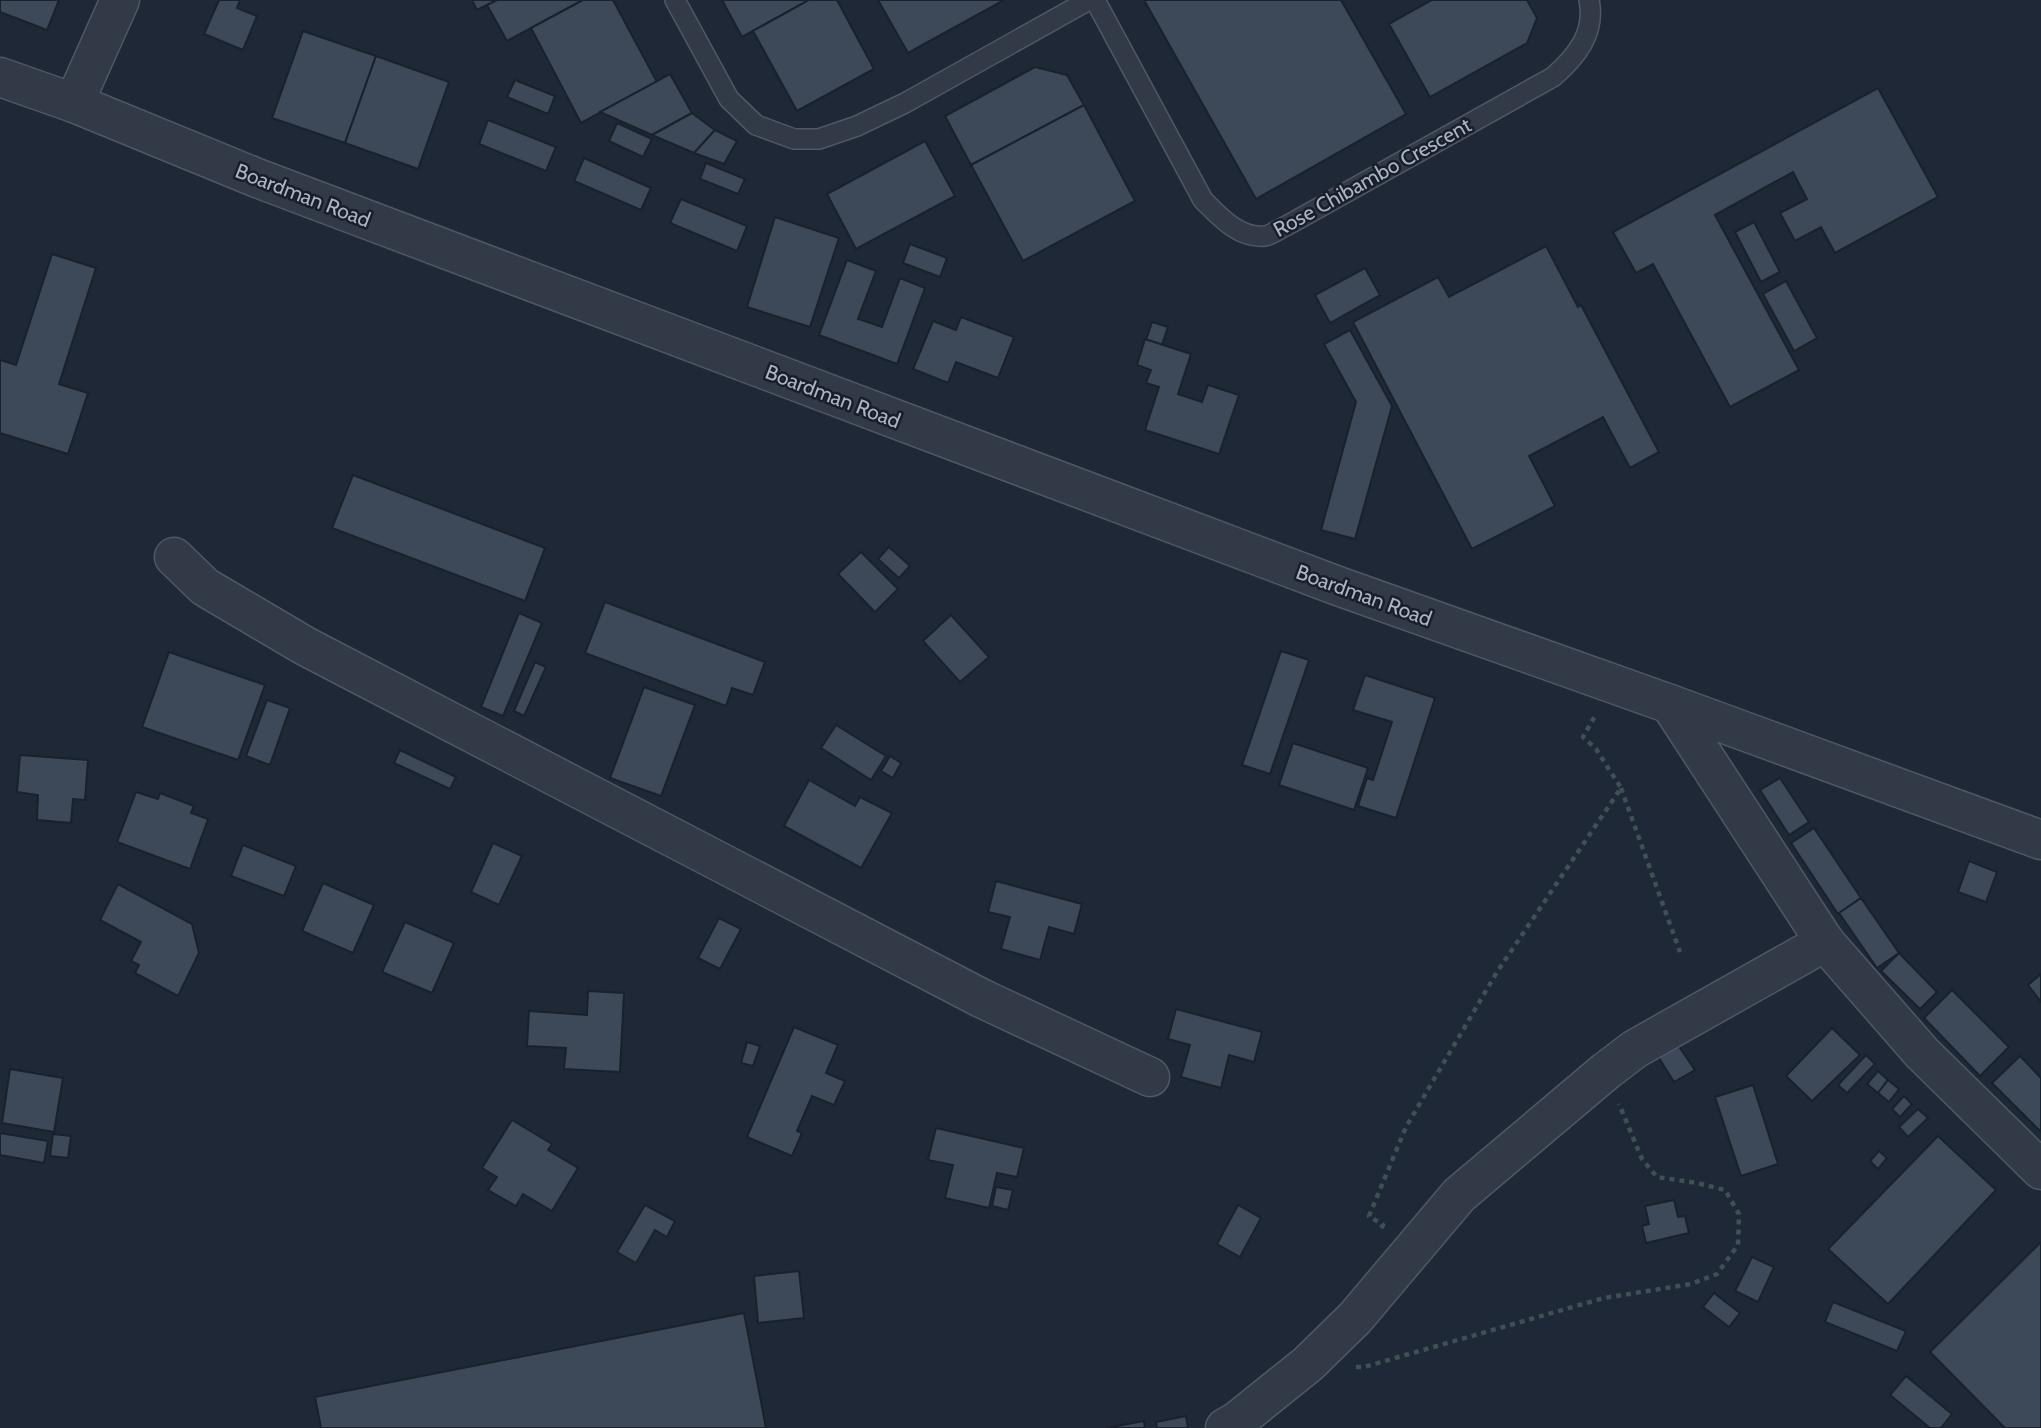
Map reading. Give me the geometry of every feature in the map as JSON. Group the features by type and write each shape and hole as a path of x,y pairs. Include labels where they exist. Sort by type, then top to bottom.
{"street":[{"path":"74,103 120,0"},
{"name":"Boardman Road","path":"0,77 74,103 283,188 1338,586 2041,840"},
{"path":"174,556 205,587 305,646 969,992 1150,1077"},
{"path":"1670,704 1825,942 1922,1053 2041,1170"},
{"path":"1225,1428 1308,1364 1355,1318 1460,1195 1606,1071 1635,1049 1825,942"}],"lane":[{"path":"675,0 729,99 756,125 794,139 819,139 857,126 905,103 1089,0"},
{"name":"Rose Chibambo Crescent","path":"1095,0 1203,200 1219,217 1238,230 1245,234 1265,236 1553,77 1572,60 1586,38 1592,13 1589,0"}],"path":[{"path":"1613,684 1583,737 1596,749 1621,788 1680,952"},
{"path":"1376,1236 1383,1225 1369,1216 1406,1127 1497,972 1621,788"},
{"path":"1308,1364 1364,1367 1604,1298 1691,1284 1717,1274 1738,1245 1739,1214 1725,1190 1657,1177 1642,1159 1606,1071"}],"building":[{"path":"0,0 59,0 47,30 0,12"},
{"path":"219,0 240,0 237,8 257,16 243,50 204,34"},
{"path":"472,0 497,0 477,10"},
{"path":"497,0 583,0 507,41 487,5"},
{"path":"583,0 613,0 657,82 581,123 531,28"},
{"path":"722,0 809,0 742,37"},
{"path":"809,0 837,0 874,69 797,111 753,31"},
{"path":"878,0 1004,0 908,53"},
{"path":"1144,0 1341,0 1406,114 1256,199"},
{"path":"1432,0 1527,0 1537,18 1527,43 1430,97 1389,24"},
{"path":"303,31 376,56 345,143 272,118"},
{"path":"376,56 449,82 418,169 345,143"},
{"path":"1035,67 1067,75 1084,105 971,165 945,116"},
{"path":"670,74 692,113 652,135 600,112"},
{"path":"515,80 555,96 548,114 507,97"},
{"path":"1878,88 1938,197 1835,253 1821,227 1795,241 1780,213 1807,199 1793,172 1715,215 1799,370 1730,407 1653,264 1636,273 1613,232"},
{"path":"1084,105 1135,201 1023,261 971,165"},
{"path":"692,113 715,130 694,153 652,135"},
{"path":"488,120 556,147 546,171 479,144"},
{"path":"617,123 652,139 643,157 609,141"},
{"path":"715,130 737,141 724,164 694,153"},
{"path":"925,141 955,196 856,249 827,194"},
{"path":"584,158 651,188 641,210 574,181"},
{"path":"706,163 745,179 738,194 700,179"},
{"path":"681,199 747,226 737,251 670,223"},
{"path":"775,217 839,238 810,327 747,307"},
{"path":"1754,222 1780,272 1761,282 1735,232"},
{"path":"910,244 947,258 940,277 903,263"},
{"path":"1546,246 1578,307 1581,305 1659,452 1630,468 1603,417 1529,456 1555,506 1472,549 1353,322 1438,277 1449,297"},
{"path":"52,254 96,268 59,384 88,393 68,454 0,433 0,360 16,365"},
{"path":"847,260 876,271 858,319 882,327 900,278 925,288 897,364 819,335"},
{"path":"1365,268 1380,295 1330,323 1315,295"},
{"path":"1786,281 1817,338 1794,351 1763,294"},
{"path":"961,317 1014,337 998,378 956,362 948,383 913,369 933,321 956,330"},
{"path":"1152,322 1168,327 1162,345 1146,340"},
{"path":"1350,330 1392,406 1355,539 1321,530 1356,402 1324,344"},
{"path":"1145,339 1191,354 1178,394 1202,402 1208,385 1239,395 1219,454 1145,430 1159,387 1146,383 1151,370 1137,365"},
{"path":"353,475 545,548 525,601 332,528"},
{"path":"889,547 910,566 899,578 878,559"},
{"path":"861,552 898,589 875,612 838,574"},
{"path":"605,602 765,662 753,695 732,688 726,706 585,653"},
{"path":"519,613 542,623 503,716 481,707"},
{"path":"951,615 989,657 960,682 923,641"},
{"path":"1281,651 1309,660 1270,774 1242,765"},
{"path":"169,652 265,685 238,760 142,727"},
{"path":"535,662 546,667 524,716 514,711"},
{"path":"1365,675 1435,698 1396,818 1358,806 1367,778 1373,780 1392,722 1353,710"},
{"path":"644,687 695,705 661,796 610,778"},
{"path":"267,700 290,708 270,765 246,756"},
{"path":"836,725 886,756 871,780 821,748"},
{"path":"1293,743 1368,768 1354,810 1279,785"},
{"path":"400,750 456,777 450,789 394,763"},
{"path":"20,755 88,760 85,800 73,799 71,823 37,820 38,795 17,792"},
{"path":"890,756 901,763 893,778 881,771"},
{"path":"1780,778 1809,822 1789,835 1760,790"},
{"path":"809,780 855,806 860,797 892,813 861,868 784,826"},
{"path":"136,792 158,799 160,793 194,806 191,813 208,819 190,869 117,842"},
{"path":"1814,828 1861,898 1838,914 1791,843"},
{"path":"493,843 522,856 499,905 471,892"},
{"path":"243,845 296,866 284,896 231,876"},
{"path":"1969,861 1997,872 1986,902 1958,892"},
{"path":"996,881 1082,904 1074,934 1049,927 1040,960 1001,949 1010,917 988,912"},
{"path":"323,883 374,905 353,953 302,931"},
{"path":"118,884 192,924 199,953 178,996 135,973 139,965 131,961 141,942 100,920"},
{"path":"1861,898 1899,953 1877,968 1839,913"},
{"path":"719,918 741,929 720,969 698,958"},
{"path":"405,922 454,943 432,993 382,972"},
{"path":"1899,953 1937,992 1920,1009 1881,971"},
{"path":"2041,974 2041,1002 2028,985"},
{"path":"1952,990 2009,1047 1980,1076 1924,1018"},
{"path":"588,991 624,993 620,1072 564,1069 566,1048 527,1046 529,1011 587,1015"},
{"path":"1176,1009 1262,1032 1254,1062 1229,1055 1221,1088 1181,1077 1190,1045 1168,1039"},
{"path":"794,1027 838,1045 826,1073 845,1081 834,1105 812,1096 797,1131 802,1133 792,1156 747,1137"},
{"path":"1832,1028 1860,1055 1812,1101 1786,1076"},
{"path":"747,1042 760,1046 753,1066 741,1063"},
{"path":"1678,1045 1695,1070 1674,1082 1659,1058"},
{"path":"1866,1055 1875,1064 1847,1093 1838,1085"},
{"path":"2020,1056 2041,1078 2041,1132 1992,1083"},
{"path":"10,1069 63,1078 54,1132 2,1123"},
{"path":"1878,1071 1888,1080 1878,1093 1867,1084"},
{"path":"1888,1080 1899,1089 1889,1102 1878,1093"},
{"path":"1753,1085 1778,1164 1741,1176 1715,1097"},
{"path":"1904,1096 1912,1104 1900,1117 1892,1109"},
{"path":"1918,1109 1928,1118 1908,1137 1899,1127"},
{"path":"512,1120 552,1144 548,1150 578,1168 552,1211 523,1194 516,1206 488,1190 497,1177 482,1168"},
{"path":"936,1128 1024,1148 1017,1177 997,1173 989,1208 945,1198 953,1165 928,1160"},
{"path":"0,1133 48,1141 44,1163 0,1155"},
{"path":"53,1134 71,1136 68,1158 50,1156"},
{"path":"1938,1136 1996,1190 1888,1304 1828,1249"},
{"path":"1879,1151 1887,1158 1878,1169 1870,1161"},
{"path":"996,1187 1013,1190 1008,1210 992,1206"},
{"path":"1674,1200 1678,1217 1685,1216 1689,1233 1646,1243 1642,1226 1649,1224 1645,1206"},
{"path":"645,1205 675,1221 667,1237 655,1230 636,1263 617,1252"},
{"path":"1238,1205 1261,1218 1240,1257 1217,1244"},
{"path":"2041,1242 2041,1428 2005,1428 1930,1352"},
{"path":"1752,1257 1774,1267 1758,1302 1735,1291"},
{"path":"799,1271 804,1318 758,1323 754,1276"},
{"path":"1714,1293 1740,1313 1729,1327 1703,1307"},
{"path":"1833,1302 1906,1331 1897,1351 1825,1322"},
{"path":"744,1313 766,1428 321,1428 315,1397"},
{"path":"1906,1376 1952,1414 1941,1428 1930,1428 1890,1395"},
{"path":"1186,1416 1188,1428 1157,1428 1156,1422"},
{"path":"1144,1421 1145,1428 1106,1428"}]}
